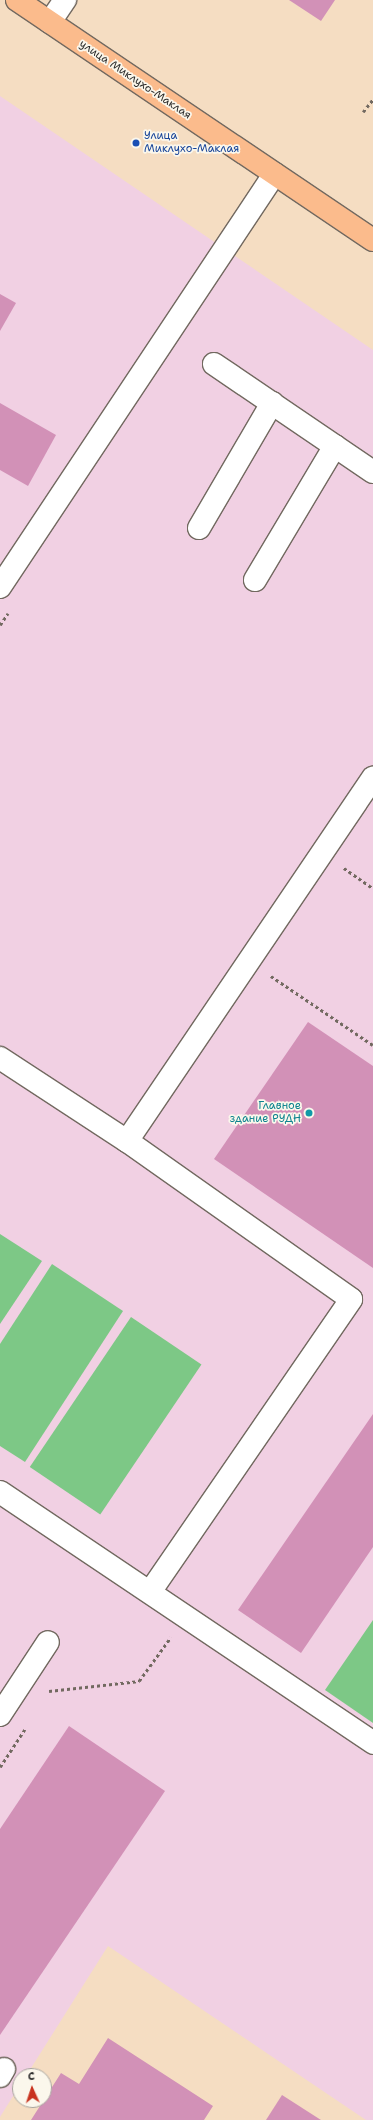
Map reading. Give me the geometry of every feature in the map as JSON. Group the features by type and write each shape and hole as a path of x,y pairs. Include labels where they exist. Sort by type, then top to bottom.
{"main road":[{"name":"улица Миклухо-Маклая","path":"17,0 373,240"}],"lane":[{"path":"50,22 65,0"},
{"path":"0,587 274,174"},
{"path":"214,364 373,472"},
{"path":"199,528 272,403"},
{"path":"255,580 335,446"},
{"path":"127,1142 373,778"},
{"path":"0,1058 127,1142 351,1299 150,1592"},
{"path":"0,1492 373,1742"},
{"path":"0,1715 48,1642"}],"path":[{"path":"363,112 373,99"},
{"path":"322,854 373,888"},
{"path":"249,962 373,1045"},
{"path":"46,1696 51,1689 139,1681 186,1616"},
{"path":"0,1767 30,1722"}],"shaded area":[{"path":"0,96 373,350 373,2120 366,2120 108,1946 31,2068 12,2068 12,2098 0,2117"}],"green space":[{"path":"0,1234 42,1261 0,1324"},
{"path":"52,1264 123,1311 25,1462 0,1446 0,1344"},
{"path":"131,1317 201,1365 100,1515 30,1467"},
{"path":"373,1620 373,1723 325,1690"}],"building":[{"path":"289,0 335,0 321,21"},
{"path":"0,294 16,303 0,331"},
{"path":"0,403 56,435 28,486 0,470"},
{"name":"Главное здание РУДН","path":"308,1022 373,1066 373,1268 214,1159"},
{"path":"373,1414 373,1547 301,1653 238,1610"},
{"path":"69,1726 165,1791 0,2035 0,1829"},
{"path":"108,2038 213,2106 204,2120 31,2120 39,2108 52,2108 52,2087 61,2073 79,2084"},
{"path":"282,2095 321,2120 266,2120"}],"place":[{"name":"Улица Миклухо-Маклая","path":"136,143"},
{"name":"Главное здание РУДН","path":"309,1113"}]}
